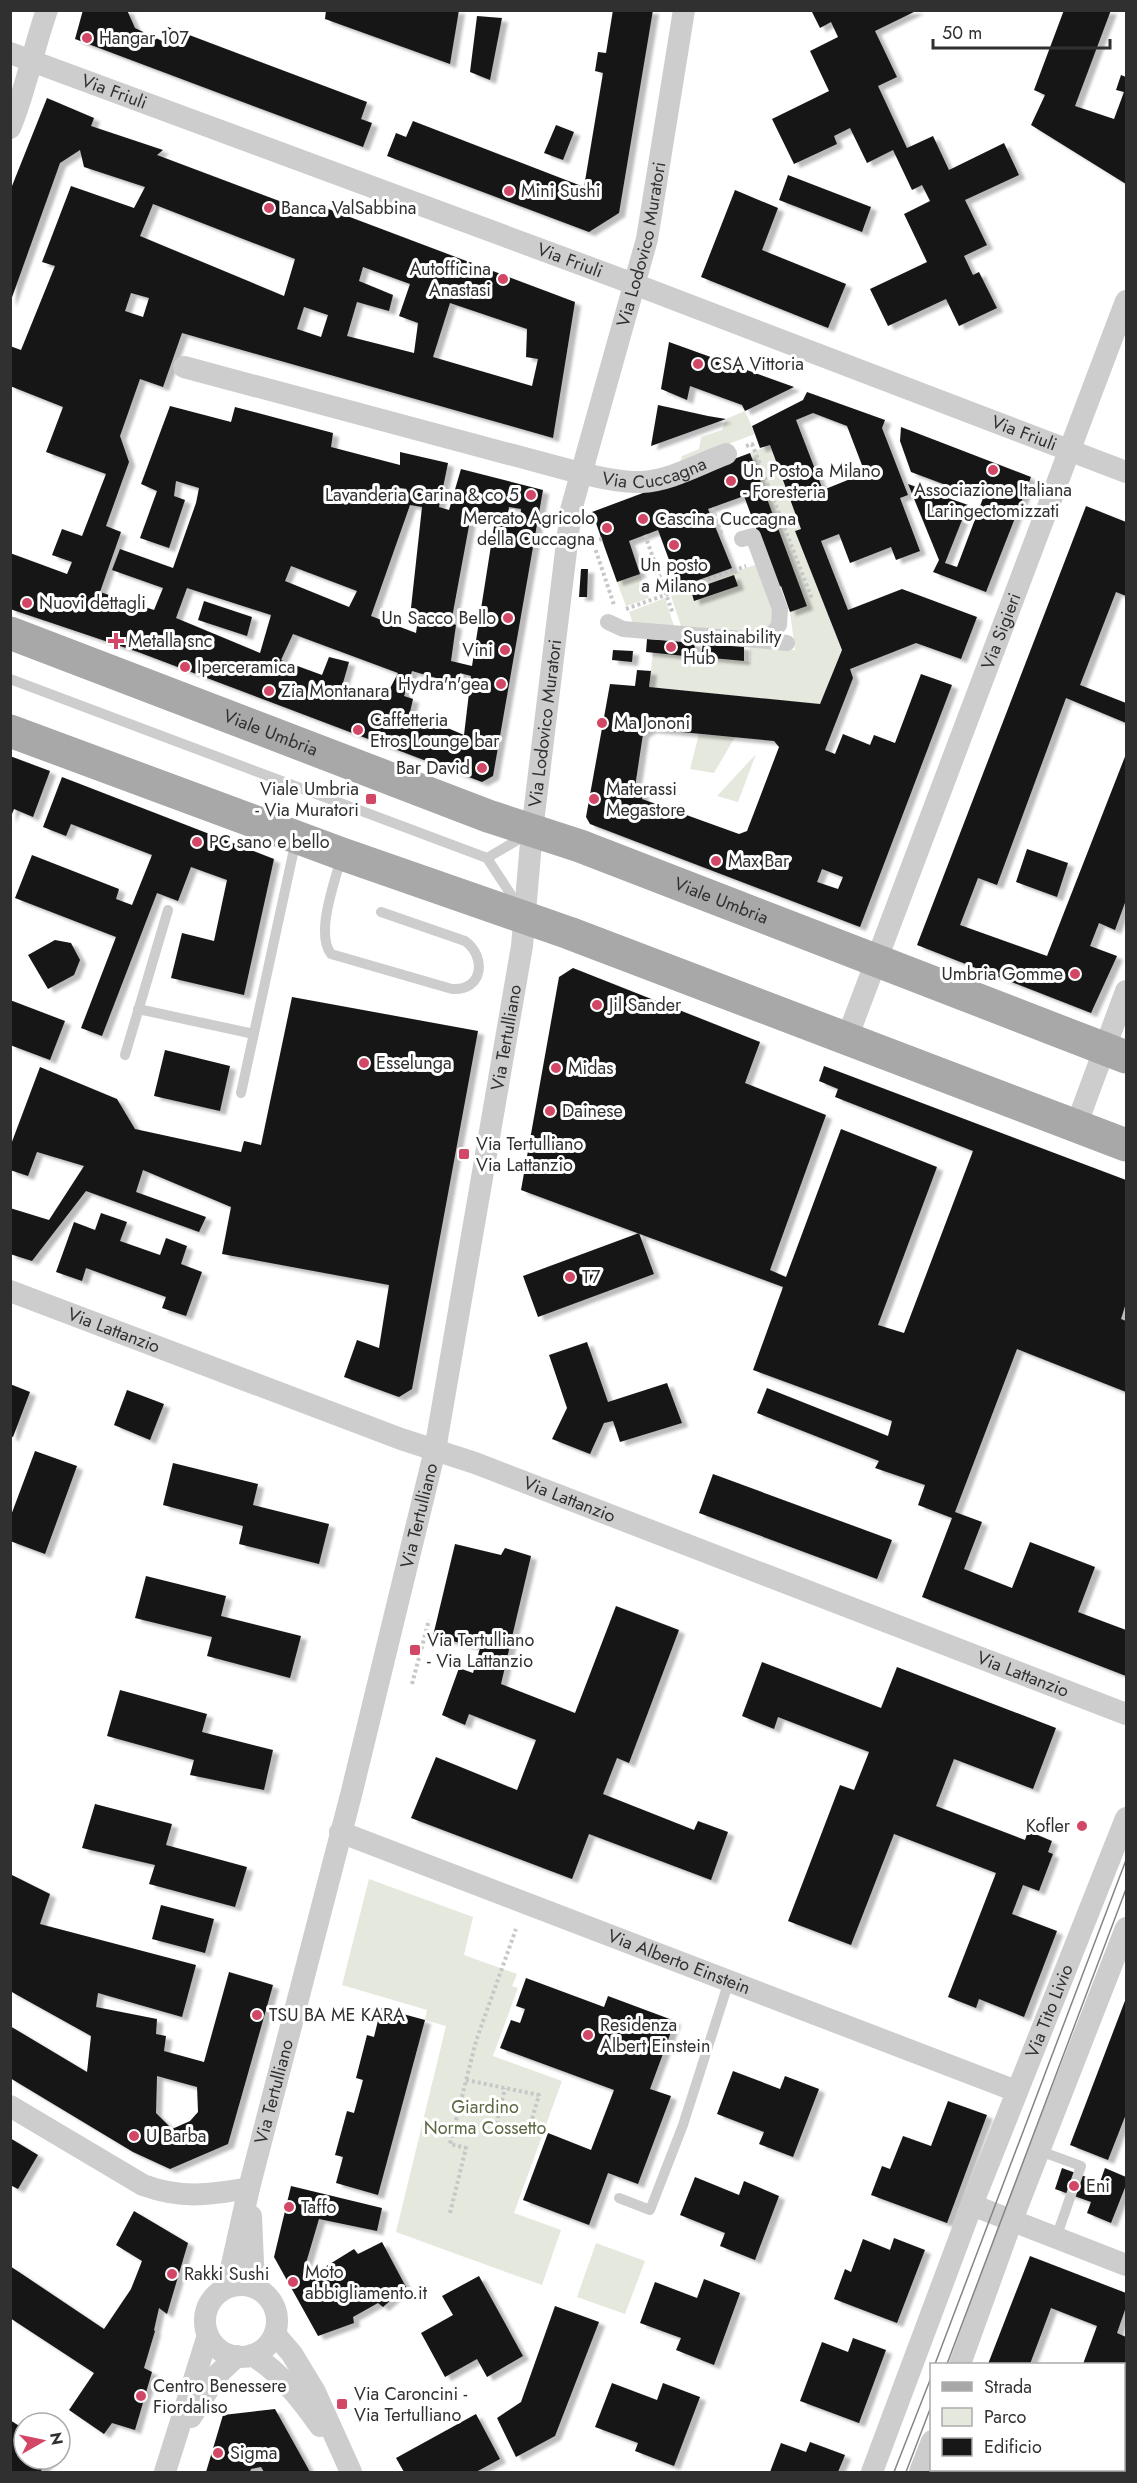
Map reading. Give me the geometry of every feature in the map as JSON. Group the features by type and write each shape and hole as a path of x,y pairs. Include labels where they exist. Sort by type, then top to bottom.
{"main road":[{"name":"Viale Umbria","path":"10,633 532,831 580,846 1115,1053"},
{"path":"10,730 342,854 525,917 1126,1145"}],"street":[{"path":"10,128 24,95 37,37 47,10"},
{"name":"Via Lodovico Muratori","path":"532,831 567,532 580,473 650,223 684,10"},
{"name":"Via Friuli","path":"10,53 634,284 1126,472"},
{"name":"Via Sigieri","path":"875,961 1126,301"},
{"path":"184,367 580,473"},
{"name":"Via Cuccagna","path":"580,473 643,482 666,477 726,454"},
{"path":"735,534 753,536 780,609 779,625 767,641"},
{"path":"608,622 623,629 787,643"},
{"name":"Via Tertulliano","path":"165,2472 208,2335 205,2322 207,2309 217,2294 227,2287 249,2188 435,1450 520,963 532,831"},
{"path":"847,1038 875,961"},
{"path":"1076,1126 1115,1053 1126,992"},
{"name":"Via Lattanzio","path":"10,1291 401,1439 475,1463 1126,1714"},
{"name":"Via Tito Livio","path":"872,2472 1016,2091 1126,1818"},
{"name":"Via Alberto Einstein","path":"340,1832 1016,2091"},
{"path":"960,2363 1012,2220 1126,1928"},
{"path":"10,2106 143,2185 163,2192 211,2193 249,2188"},
{"name":"Via Tertulliano","path":"249,2188 254,2287"},
{"path":"972,2205 1126,2263"},
{"path":"227,2287 241,2284 254,2287 266,2294 274,2305 278,2322 275,2334 292,2354 315,2392 350,2469"},
{"name":"Via Tertulliano","path":"173,2446 218,2374 244,2356 266,2347 275,2334"},
{"path":"208,2335 219,2349 270,2367 290,2387 350,2469"},
{"path":"920,2472 930,2446"}],"lane":[{"path":"10,679 487,858 525,917"},
{"path":"487,858 532,831"},
{"path":"241,1093 296,837"},
{"path":"342,854 325,926 326,945 331,954 452,989 472,985 479,962 472,946 465,941 381,912"},
{"path":"125,1055 168,910"},
{"path":"138,1009 254,1034"},
{"path":"619,2198 650,2210 683,2125 729,1981"},
{"path":"1040,2151 1081,2166 1056,2238"}],"path":[{"path":"726,454 752,444 812,599"},
{"path":"712,508 721,532 735,534"},
{"path":"645,535 680,634"},
{"path":"602,539 592,542 617,612 748,565"},
{"path":"412,1684 429,1620"},
{"path":"450,2213 466,2148 450,2144 476,2041 516,1929"},
{"path":"466,2080 505,2088 539,2095 527,2136 495,2130 505,2088"}],"green space":[{"path":"745,411 755,434 680,462 682,456 699,449 701,437 722,430 726,419"},
{"path":"770,445 801,529 795,531 842,650 820,704 649,687 653,653 750,662 750,647 795,650 790,612 807,605 750,453"},
{"path":"757,564 773,611 772,623 761,637 682,629 671,596"},
{"path":"640,574 649,598 626,606 617,582"},
{"path":"665,598 675,629 634,626 629,612"},
{"path":"699,734 735,737 714,773 690,769"},
{"path":"756,754 738,802 717,796"},
{"name":"Giardino Norma Cossetto","path":"369,1879 473,1917 464,1955 517,1974 512,1986 518,1988 493,2056 562,2081 514,2213 561,2230 542,2285 396,2232 446,2026 425,2020 427,2010 342,1985"},
{"path":"596,2243 645,2261 625,2314 577,2297"}],"building":[{"path":"83,10 127,10 135,28 162,41 168,27 367,102 361,119 372,123 363,147 75,39"},
{"path":"326,10 459,10 450,64 325,19"},
{"path":"613,10 653,10 619,213 589,232 387,156 396,133 406,137 413,121 584,187 603,73 595,71 598,52 606,53"},
{"path":"811,10 918,10 875,31 897,77 878,86 907,148 933,136 949,170 1004,143 1019,175 965,200 987,245 964,256 973,275 979,272 997,308 959,326 946,299 888,326 870,289 927,262 904,214 930,201 922,185 912,190 893,150 867,163 850,128 834,136 837,144 794,164 772,119 829,91 810,51 838,37 831,22 820,28"},
{"path":"1064,10 1111,10 1075,106 1114,119 1124,92 1116,90 1121,75 1126,77 1126,184 1031,125 1045,95 1034,90"},
{"path":"477,16 502,18 490,80 470,72"},
{"path":"47,98 94,118 91,126 163,150 157,155 314,214 318,205 575,302 553,438 182,333 163,387 140,379 120,436 129,462 106,526 121,532 100,592 154,610 163,588 112,570 120,549 173,568 196,503 199,488 176,481 174,496 185,500 169,548 140,538 157,491 141,484 170,406 231,422 235,407 333,433 331,447 400,465 400,452 448,463 439,507 449,510 461,469 543,490 493,776 482,782 138,652 10,609 10,553 67,574 72,562 52,555 62,529 82,536 106,474 46,452 63,407 10,386 10,346 21,350 55,266 42,262 71,186 134,208 145,187 84,167 80,150 60,163 10,303 10,191","holes":["153,204 295,259 284,296 140,236","363,267 410,284 399,316 418,323 414,353 347,336 357,302 389,311 393,295 359,281","131,293 149,298 143,317 125,311","450,303 527,329 526,357 538,359 532,386 433,357","304,307 328,315 321,337 297,329","394,487 407,489 402,502 390,499","410,505 422,507 410,617 418,619 416,633 371,616","509,507 521,509 520,523 507,521","471,515 495,520 472,666 451,661 456,625 451,623","291,566 357,591 349,607 285,581","187,588 271,615 260,653 176,618","293,634 398,673 384,700 343,683 349,662 329,657 322,675 281,660","412,671 457,684 460,673 471,676 464,735 410,712 413,699 404,696"]},
{"path":"556,125 574,132 563,160 544,153"},
{"path":"788,175 871,207 862,232 779,200"},
{"path":"735,190 778,208 762,250 846,284 828,328 701,277"},
{"name":"CSA Vittoria","path":"669,342 794,387 745,411 742,405 690,386 687,400 661,389"},
{"path":"807,392 885,420 882,428 908,495 900,498 920,551 896,560 891,547 850,563 839,534 821,541 848,610 902,589 977,617 961,659 916,643 850,669 853,678 825,750 835,754 843,734 870,745 874,735 895,743 921,674 952,685 860,927 590,824 586,817 610,684 635,686 637,670 651,671 649,687 820,704 842,650 795,531 801,529 770,445 760,448 752,426 803,400","holes":["813,413 847,426 865,473 823,490 796,420","650,729 774,741 779,747 747,831 739,834 642,799 643,794 639,787 635,787 643,734","822,869 843,877 838,889 817,882"]},
{"path":"658,405 708,416 726,419 651,446"},
{"path":"901,427 1031,477 986,592 933,572 939,560 908,484 968,505 945,563 957,567 985,493 973,487 970,494 911,472 900,441"},
{"name":"Cascina Cuccagna","path":"750,453 807,606 790,612 781,586 778,588 744,496 708,509 732,568 679,587 658,530 629,541 640,574 617,582 592,512"},
{"path":"1086,506 1126,522 1126,596 1116,592 1080,685 1126,703 1126,723 1066,698 997,885 978,878 960,925 1047,956 1126,754 1126,900 1115,930 1099,923 1090,946 1117,956 1091,1013 917,945"},
{"path":"581,569 588,569 587,597 579,597"},
{"path":"734,575 738,586 694,601 691,590"},
{"path":"204,601 252,617 247,636 198,620"},
{"name":"Sustainability Hub","path":"647,639 695,642 694,657 646,652"},
{"path":"703,643 744,646 744,661 701,657"},
{"path":"613,650 633,651 632,662 612,660"},
{"path":"10,756 50,771 33,817 14,809 10,819"},
{"path":"62,777 274,859 244,995 171,978 182,933 214,941 227,880 191,867 178,901 157,893 102,1036 81,1028 116,937 15,898 32,855 119,889 116,899 132,905 152,855 71,824 66,836 43,827"},
{"path":"1027,849 1068,863 1057,897 1016,882"},
{"path":"55,940 71,943 80,960 74,975 48,989 28,955"},
{"path":"573,968 760,1042 745,1083 826,1115 770,1270 786,1277 841,1129 937,1167 878,1325 904,1333 973,1151 835,1097 838,1089 819,1081 824,1066 1126,1180 1126,1303 1121,1319 1126,1321 1126,1392 1017,1349 955,1512 982,1522 964,1569 1012,1588 1030,1542 1095,1567 1078,1612 1126,1630 1126,1676 922,1597 952,1518 918,1505 925,1485 875,1468 879,1461 757,1413 767,1388 888,1436 892,1421 753,1370 783,1287 521,1190 559,977"},
{"path":"292,997 478,1031 412,1389 399,1397 344,1377 357,1340 379,1348 389,1285 222,1254 231,1207 143,1170 136,1192 206,1217 199,1232 86,1191 32,1261 10,1254 10,1208 49,1220 84,1166 37,1152 28,1176 10,1170 10,1147 40,1067 117,1099 135,1129 241,1152 244,1141 261,1145"},
{"path":"10,1000 65,1021 50,1060 10,1045"},
{"path":"165,1050 230,1066 220,1111 154,1096"},
{"path":"101,1213 127,1222 120,1241 160,1255 166,1238 187,1246 181,1264 202,1272 186,1316 162,1308 166,1297 86,1268 82,1281 56,1272 74,1222 95,1230"},
{"path":"639,1233 654,1274 538,1317 523,1276"},
{"path":"587,1342 608,1402 667,1383 682,1423 620,1442 613,1421 604,1423 590,1454 552,1439 567,1408 549,1355"},
{"path":"10,1384 30,1392 13,1437 10,1436"},
{"path":"127,1390 164,1404 150,1440 114,1425"},
{"path":"35,1451 77,1466 45,1554 10,1541 10,1518"},
{"path":"173,1463 258,1484 253,1505 329,1524 319,1564 239,1544 243,1526 163,1505"},
{"path":"713,1474 892,1540 877,1579 699,1513"},
{"path":"455,1544 501,1555 505,1548 531,1556 501,1684 575,1713 616,1606 679,1630 629,1763 617,1758 603,1794 694,1830 698,1821 728,1832 711,1880 589,1834 572,1879 411,1818 436,1757 517,1790 536,1740 469,1714 465,1725 442,1715 459,1668 473,1673 480,1648 433,1636"},
{"path":"146,1576 226,1596 221,1616 301,1636 290,1678 207,1656 212,1637 135,1618"},
{"path":"762,1662 881,1708 897,1667 1056,1728 1033,1789 954,1759 936,1806 1025,1840 1028,1831 1052,1841 1048,1852 1053,1854 1039,1891 1023,1885 1012,1914 1057,1931 1024,2017 979,1999 976,2008 948,1997 996,1873 894,1834 851,1945 788,1921 840,1785 854,1790 869,1752 778,1717 774,1729 742,1716"},
{"path":"120,1690 207,1714 202,1732 273,1750 264,1790 190,1775 194,1760 107,1736"},
{"path":"95,1804 172,1824 166,1845 247,1867 235,1907 149,1884 155,1865 82,1848"},
{"path":"10,1874 50,1894 40,1924 196,1965 182,2017 98,1993 96,2007 157,2019 156,2034 166,2036 164,2051 204,2062 229,1972 273,1985 228,2144 170,2169 133,2152 10,2078 10,2026 87,2072 91,2036 10,1991","holes":["157,2076 197,2087 198,2112 190,2121 172,2129 156,2113"]},
{"path":"161,1905 214,1919 205,1953 152,1939"},
{"path":"526,1978 604,2007 608,1996 675,2021 650,2089 671,2096 638,2184 608,2173 589,2225 523,2200 548,2133 591,2150 614,2090 500,2048 511,2020 520,2023 525,2009 516,2006"},
{"path":"1126,1998 1126,2114 1108,2160 1070,2145"},
{"path":"381,2008 425,2020 378,2195 336,2183 343,2157 335,2155 347,2111 354,2113 363,2080 356,2078 367,2035 374,2037"},
{"path":"733,2071 780,2089 785,2076 819,2089 793,2157 759,2144 764,2132 717,2114"},
{"path":"948,2101 987,2115 947,2223 871,2195 882,2166 890,2169 903,2136 931,2146"},
{"path":"10,2138 38,2155 18,2189 10,2185"},
{"path":"1062,2168 1100,2182 1105,2168 1126,2177 1126,2185 1111,2223 1087,2213 1091,2202 1055,2189"},
{"path":"695,2177 739,2195 744,2181 779,2196 755,2260 720,2246 725,2233 680,2215"},
{"path":"291,2186 382,2208 377,2231 319,2219 306,2263 312,2275 354,2249 358,2254 382,2242 406,2287 383,2307 378,2303 353,2317 354,2323 318,2336 274,2257"},
{"path":"134,2211 188,2243 167,2314 159,2308 144,2368 152,2372 135,2430 112,2423 104,2434 69,2410 94,2373 10,2318 10,2266 104,2329 131,2289 142,2261 116,2245"},
{"path":"894,2238 925,2250 897,2323 834,2299 845,2269 851,2272 863,2239 890,2250"},
{"path":"1030,2256 1126,2293 1126,2307 1117,2333 1126,2337 1126,2383 1125,2363 1083,2363 1097,2326 1051,2308 1030,2363 988,2363"},
{"path":"479,2276 523,2356 487,2377 477,2359 445,2377 421,2333 453,2315 442,2296"},
{"path":"704,2279 740,2293 714,2365 676,2350 681,2338 640,2323 655,2282 697,2298"},
{"path":"555,2306 599,2322 555,2436 516,2457 497,2418 521,2402"},
{"path":"853,2338 886,2350 859,2423 800,2401 822,2342 848,2352"},
{"path":"612,2383 657,2400 663,2383 700,2397 674,2466 635,2451 638,2443 595,2427"},
{"path":"275,2409 310,2472 264,2472 261,2467 251,2469 250,2472 206,2472 223,2415"},
{"path":"476,2414 500,2459 476,2472 404,2472 396,2458"},
{"path":"10,2420 12,2421 12,2471 41,2471 10,2472"},
{"path":"810,2442 845,2455 838,2472 770,2472 781,2443 806,2452"},
{"path":"987,2471 1040,2471 1039,2472"}],"tram line":[{"path":"935,2363 1126,1860"},
{"path":"947,2363 1126,1889"},
{"path":"894,2472 930,2380"},
{"path":"906,2472 930,2409"}],"place":[{"name":"Hangar 107","path":"87,38"},
{"name":"Mini Sushi","path":"509,191"},
{"name":"Banca ValSabbina","path":"269,208"},
{"name":"Autofficina Anastasi","path":"503,279"},
{"name":"CSA Vittoria","path":"698,364"},
{"name":"Associazione Italiana Laringectomizzati","path":"993,470"},
{"name":"Un Posto a Milano - Foresteria","path":"731,481"},
{"name":"Lavanderia Carina & co 5","path":"531,495"},
{"name":"Cascina Cuccagna","path":"643,519"},
{"name":"Mercato Agricolo della Cuccagna","path":"607,528"},
{"name":"Un posto a Milano","path":"674,545"},
{"name":"Nuovi dettagli","path":"27,603"},
{"name":"Un Sacco Bello","path":"508,618"},
{"name":"Metalla snc","path":"116,641"},
{"name":"Sustainability Hub","path":"671,647"},
{"name":"Vini","path":"505,650"},
{"name":"Iperceramica","path":"185,667"},
{"name":"Hydra'n'gea","path":"501,684"},
{"name":"Zia Montanara","path":"269,691"},
{"name":"Ma Jononi","path":"602,723"},
{"name":"Caffetteria Etros Lounge bar","path":"358,730"},
{"name":"Bar David","path":"482,768"},
{"name":"Viale Umbria - Via Muratori","path":"371,799"},
{"name":"Materassi Megastore","path":"594,799"},
{"name":"PC sano e bello","path":"197,842"},
{"name":"Max Bar","path":"716,861"},
{"name":"Umbria Gomme","path":"1075,974"},
{"name":"Jil Sander","path":"597,1005"},
{"name":"Esselunga","path":"364,1063"},
{"name":"Midas","path":"556,1068"},
{"name":"Dainese","path":"550,1111"},
{"name":"Via Tertulliano Via Lattanzio","path":"464,1154"},
{"name":"T7","path":"570,1277"},
{"name":"Via Tertulliano - Via Lattanzio","path":"415,1650"},
{"name":"Kofler","path":"1082,1826"},
{"name":"TSU BA ME KARA","path":"257,2015"},
{"name":"Residenza Albert Einstein","path":"588,2035"},
{"name":"U Barba","path":"134,2136"},
{"name":"Eni","path":"1074,2186"},
{"name":"Taffo","path":"289,2207"},
{"name":"Rakki Sushi","path":"172,2274"},
{"name":"Moto abbigliamento.it","path":"293,2282"},
{"name":"Centro Benessere Fiordaliso","path":"141,2396"},
{"name":"Via Caroncini - Via Tertulliano","path":"342,2404"},
{"name":"Sigma","path":"218,2453"}]}
